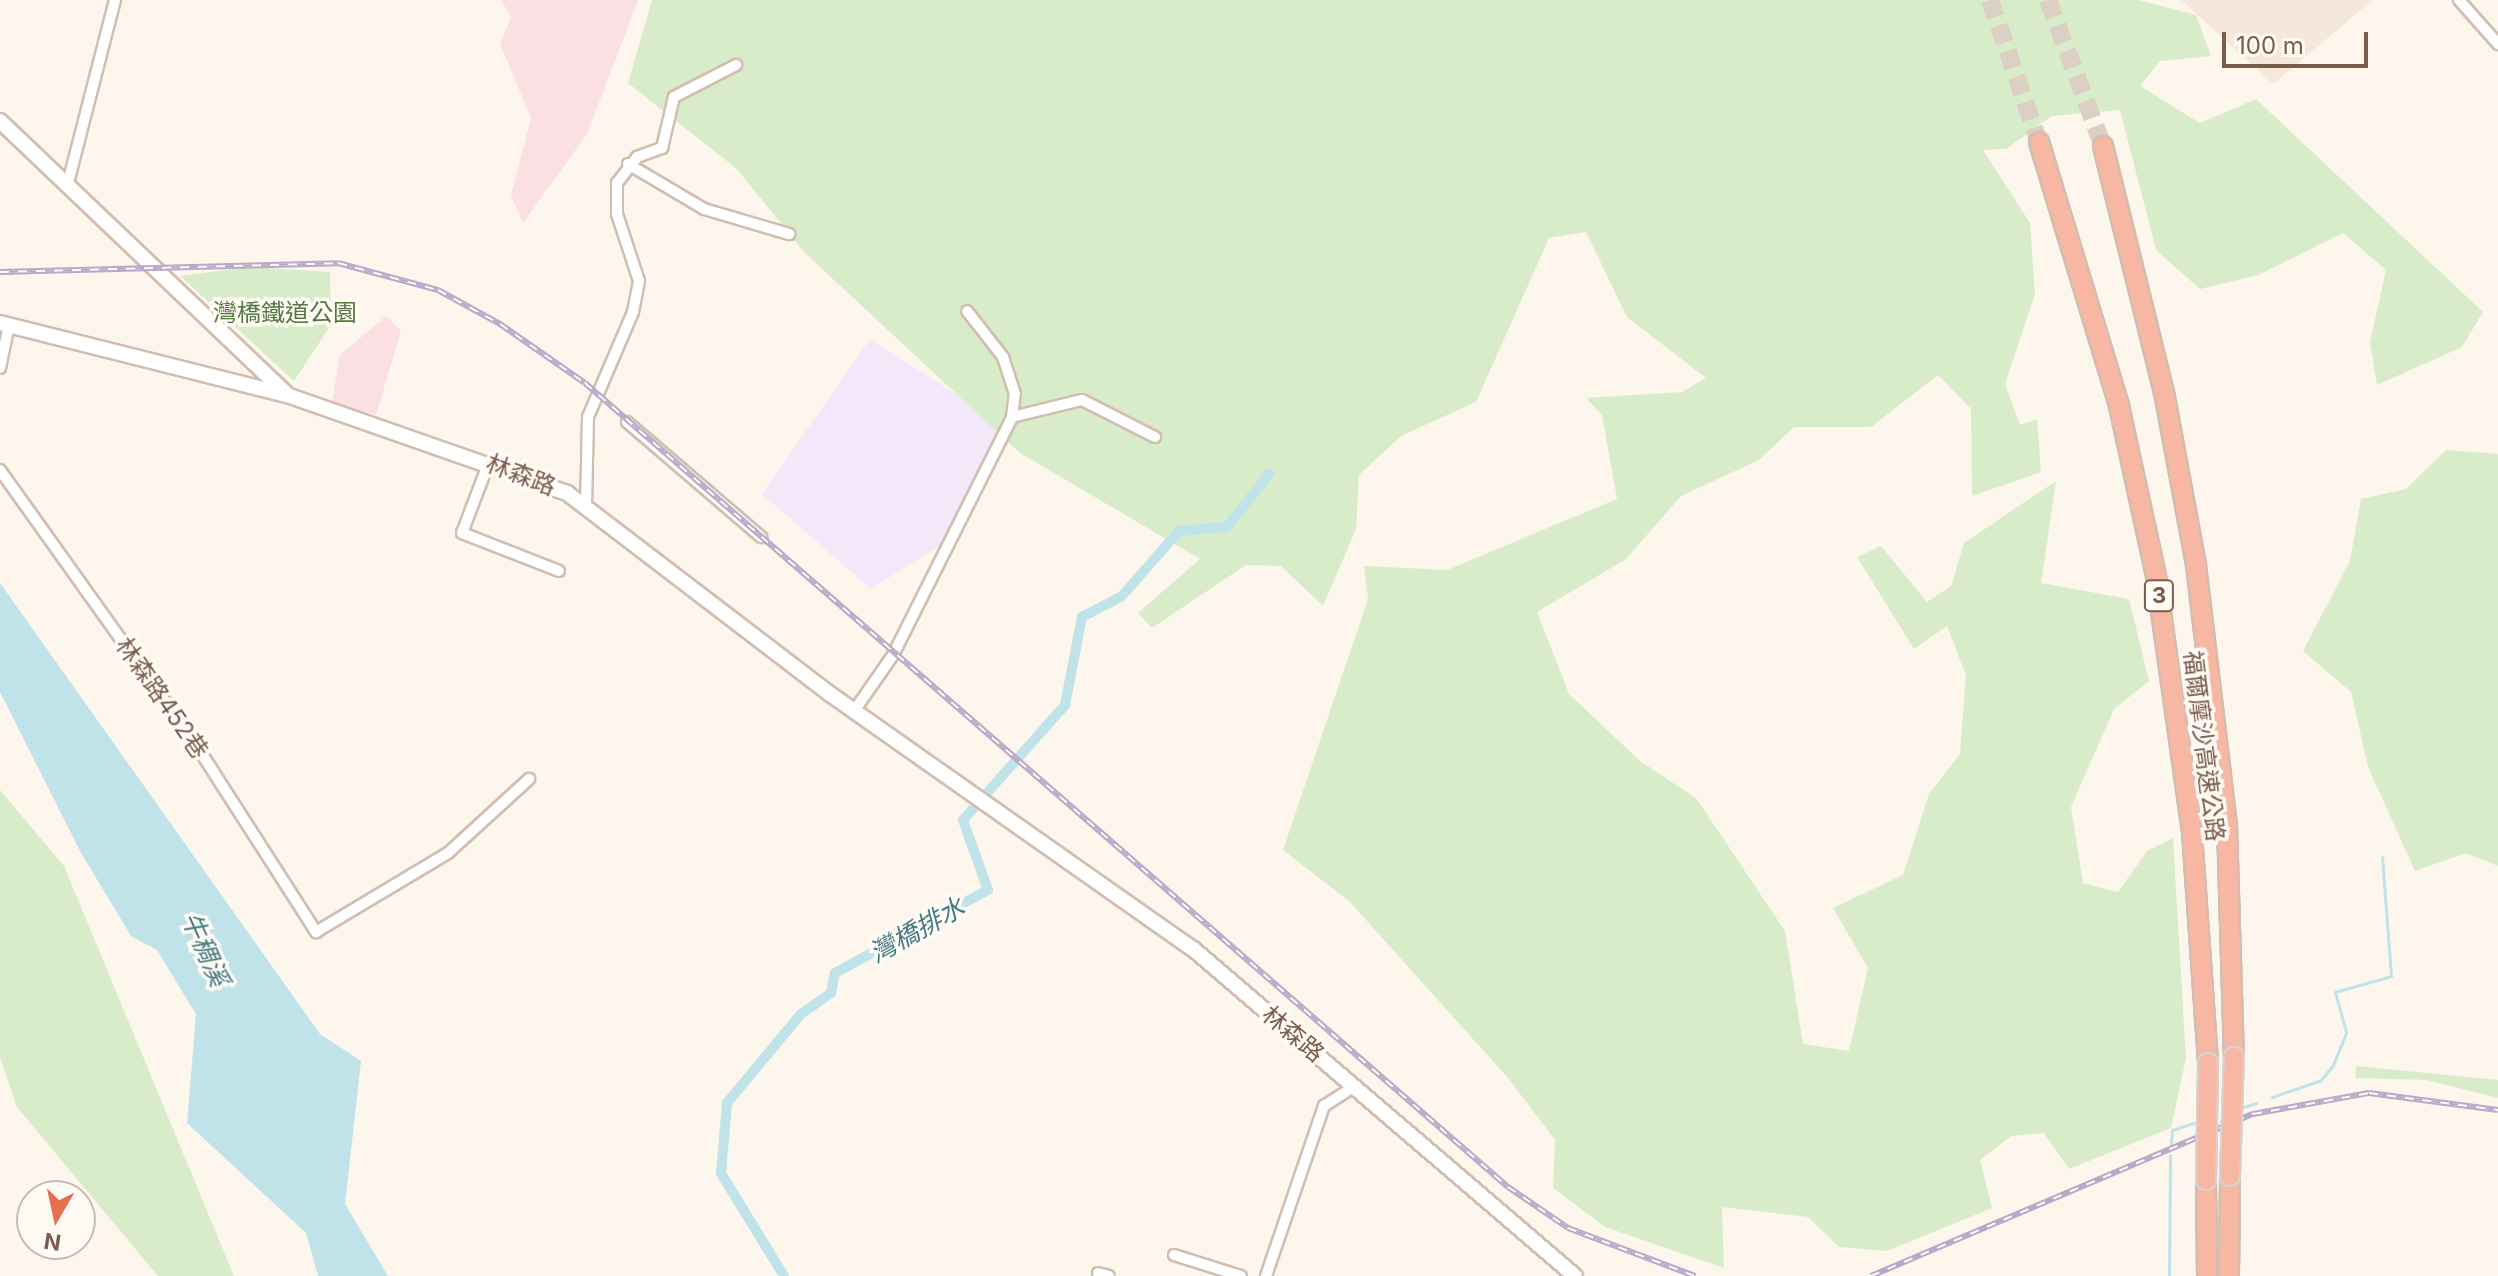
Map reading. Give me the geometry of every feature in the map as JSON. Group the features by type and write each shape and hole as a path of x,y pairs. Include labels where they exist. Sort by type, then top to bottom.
{"highway":[{"name":"福爾摩沙高速公路","path":"2039,142 2119,406 2156,576 2192,833 2208,1063 2207,1276"},
{"name":"福爾摩沙高速公路","path":"2103,146 2164,392 2196,565 2227,825 2234,1057 2229,1276"}],"main road":[{"path":"0,121 287,395"},
{"name":"林森路","path":"4,324 287,395 489,462 586,506 854,711 1192,948 1575,1276"}],"street":[{"path":"68,183 115,0"},
{"path":"2459,0 2498,44"},
{"path":"586,506 588,417 633,312 639,281 617,214 617,183 628,164 662,148 674,97 736,65"},
{"path":"628,164 704,209 789,234"},
{"path":"854,711 893,655 1012,417 1015,394 1003,357 967,311"},
{"path":"0,368 4,324"},
{"path":"1012,417 1082,400 1155,437"},
{"path":"627,422 761,537"},
{"path":"489,462 462,533 559,571"},
{"name":"林森路452巷","path":"0,470 198,748 316,932 448,853 529,779"},
{"path":"1266,1276 1324,1106 1355,1086"},
{"path":"1174,1255 1241,1276"}],"shaded area":[{"path":"501,0 638,0 587,134 523,223 511,195 531,118 500,44 511,17"},
{"path":"2181,0 2373,0 2273,84"},
{"path":"386,316 401,331 376,415 332,402 340,355"},
{"path":"870,339 1000,422 947,541 871,589 762,494"}],"green space":[{"path":"652,0 2138,0 2196,15 2211,56 2160,61 2140,86 2200,123 2256,99 2483,312 2462,347 2377,385 2370,342 2386,270 2343,233 2258,275 2200,289 2156,250 2120,110 2052,116 2006,149 1983,150 2030,223 2035,294 2005,384 2020,425 2037,419 2041,472 1972,496 1971,409 1938,375 1871,427 1794,427 1759,460 1681,496 1626,559 1537,612 1569,694 1640,761 1696,798 1785,931 1803,1044 1849,1051 1868,968 1833,908 1903,875 1929,794 1960,754 1966,675 1947,626 1914,649 1857,557 1881,546 1927,602 1951,586 1964,543 2056,481 2041,583 2129,599 2149,681 2114,709 2071,807 2083,883 2118,892 2147,851 2173,838 2186,1058 2171,1128 2069,1169 2044,1133 2011,1136 1980,1160 1992,1208 1887,1251 1839,1247 1808,1217 1722,1207 1724,1268 1605,1227 1553,1188 1555,1140 1508,1078 1349,901 1283,850 1368,599 1364,566 1447,570 1617,499 1602,415 1586,398 1682,392 1706,378 1627,317 1586,232 1549,238 1476,402 1401,436 1359,475 1356,529 1323,606 1281,566 1246,565 1152,628 1138,613 1200,559 1020,453 804,252 737,169 628,83"},
{"name":"灣橋鐵道公園","path":"248,267 330,272 331,325 294,381 180,276"},
{"path":"2446,450 2498,454 2498,866 2466,853 2415,871 2368,767 2351,692 2303,651 2350,561 2361,499 2406,489"},
{"path":"0,790 64,866 234,1276 158,1276 96,1202 96,1180 78,1180 17,1107 0,1058"},
{"path":"2356,1066 2498,1080 2498,1098 2426,1080 2355,1078"}],"water":[{"name":"牛稠溪","path":"0,583 320,1034 361,1061 345,1204 388,1276 318,1276 306,1233 187,1123 196,1014 157,950 131,936 81,853 0,692"}],"waterway":[{"name":"灣橋排水","path":"784,1276 721,1173 727,1103 801,1014 831,993 835,973 988,890 963,820 1065,705 1082,617 1122,596 1179,531 1227,527 1269,474"},
{"path":"2272,1097 2321,1080 2333,1065 2346,1032 2335,992 2391,976 2382,857"},
{"path":"2240,1108 2256,1103"},
{"path":"2171,1144 2172,1130 2199,1121"},
{"path":"2169,1276 2170,1155"}],"tunnel":[{"path":"1990,0 2039,142"},
{"path":"2048,0 2103,146"}],"railway":[{"path":"0,272 338,263 438,290 500,324 585,383 1508,1187 1568,1228 1695,1276"},
{"path":"1871,1276 2253,1114 2369,1093 2498,1110"}]}
